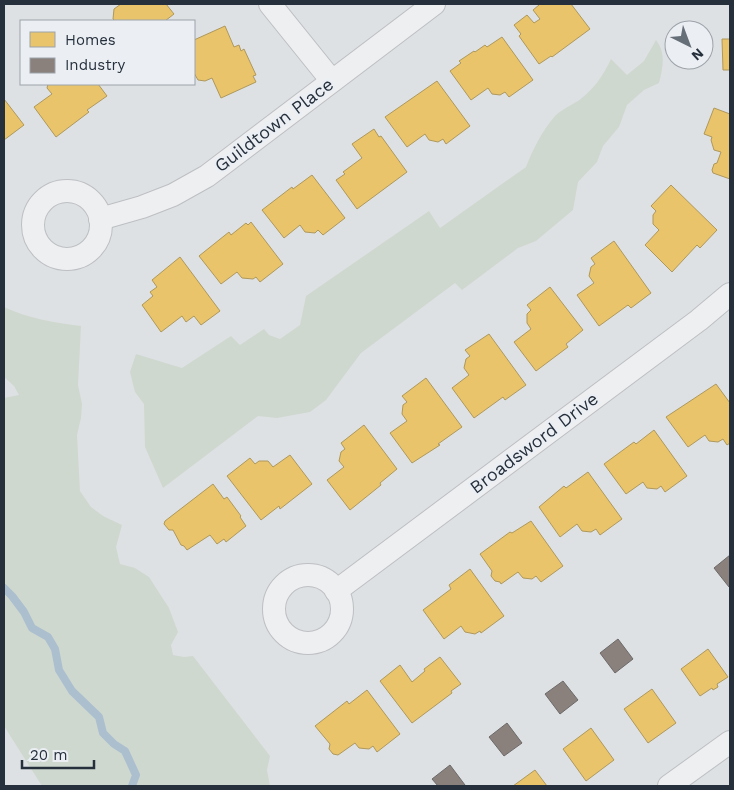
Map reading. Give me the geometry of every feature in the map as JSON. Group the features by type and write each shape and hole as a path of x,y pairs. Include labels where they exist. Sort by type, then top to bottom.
{"street":[{"path":"270,4 332,82"},
{"name":"Guildtown Place","path":"100,219 142,207 174,195 207,176 434,4"},
{"name":"Broadsword Drive","path":"336,591 692,326 730,294"},
{"path":"669,786 730,742"}],"shaded area":[{"path":"656,40 662,55 659,83 644,90 627,105 619,127 603,146 597,162 578,182 573,210 536,241 518,248 462,290 455,283 361,353 326,400 310,412 277,418 258,416 163,488 145,447 144,404 135,392 130,372 136,354 182,368 231,336 240,345 264,329 269,335 280,339 300,325 306,296 429,211 440,228 526,167 538,140 550,122 557,114 589,92 601,77 611,59 627,75 644,61"},
{"path":"4,307 41,320 81,326 78,385 82,404 77,435 80,491 91,507 103,516 122,525 116,547 120,564 135,568 149,577 169,608 178,632 171,645 173,655 193,656 270,756 267,770 270,786 42,786 4,726 4,398 19,395 14,386 4,377"}],"building: Homes":[{"path":"121,4 166,4 174,14 166,20 114,20 114,9"},
{"path":"538,4 571,4 590,29 552,57 539,64 519,36 521,34 514,25 527,15 534,23 540,19 533,10"},
{"path":"225,26 234,47 239,45 241,51 244,49 256,75 253,76 256,82 221,98 212,78 205,81 198,80 195,75 195,40"},
{"path":"502,37 533,80 509,97 505,92 500,95 492,94 488,88 471,100 450,71 461,63 459,61 474,51 485,45 487,47"},
{"path":"722,39 730,39 730,70 723,70"},
{"path":"437,81 470,126 446,144 443,139 438,142 429,140 425,134 407,147 385,117"},
{"path":"48,85 99,85 107,96 87,110 89,112 56,137 34,107 52,94 47,88"},
{"path":"4,99 24,125 4,140"},
{"path":"714,108 730,114 730,179 713,173 712,170 721,152 714,150 712,137 704,134"},
{"path":"374,129 407,172 357,209 336,180 345,174 343,172 362,158 352,144"},
{"path":"312,175 345,218 323,235 318,230 315,233 305,232 300,225 284,238 262,210 292,187 293,189"},
{"path":"671,185 717,230 700,248 697,245 672,272 645,245 659,230 653,224 653,215 656,211 651,206"},
{"path":"251,222 283,264 260,282 256,277 253,279 242,278 237,272 221,284 199,256 229,232 231,235 246,223 248,225"},
{"path":"614,241 651,293 631,308 628,305 599,326 577,295 594,283 589,276 591,267 595,264 591,258"},
{"path":"180,257 220,311 201,325 194,316 186,322 182,316 161,332 142,305 153,296 150,292 157,287 152,280"},
{"path":"550,287 583,330 566,344 568,347 536,371 514,342 531,329 527,323 527,314 531,310 527,305"},
{"path":"489,334 526,385 505,400 503,397 474,418 452,388 469,375 464,368 466,359 470,356 465,350"},
{"path":"426,378 462,427 438,444 440,445 412,463 390,433 407,421 402,414 403,405 407,402 402,396"},
{"path":"716,384 730,403 730,443 727,445 723,439 718,442 709,441 705,435 688,447 666,417"},
{"path":"364,425 397,469 380,483 381,485 350,510 327,480 344,467 339,461 341,452 345,449 341,443"},
{"path":"654,430 687,476 665,492 661,486 657,489 647,488 643,482 626,494 604,464"},
{"path":"290,455 312,484 280,509 279,506 261,520 227,476 250,458 255,464 259,461 268,461 273,467"},
{"path":"588,472 622,519 600,535 596,529 591,532 582,531 577,524 560,537 539,507 564,486 566,488"},
{"path":"213,484 224,499 227,497 246,526 226,542 224,539 217,544 210,535 187,550 181,545 173,530 169,530 164,524 165,521"},
{"path":"531,521 563,566 541,582 536,576 532,579 523,578 518,572 501,584 495,581 491,576 492,571 480,554 510,532 512,533"},
{"path":"470,569 504,616 481,633 480,631 475,634 465,632 461,626 444,639 423,610 451,589 449,585"},
{"path":"708,649 728,677 717,684 718,687 713,690 712,688 700,696 681,669"},
{"path":"440,657 461,684 412,723 380,681 400,665 412,682 425,671 424,669"},
{"path":"652,689 676,723 648,743 624,709"},
{"path":"367,690 400,734 377,752 373,746 369,749 359,748 355,743 338,755 333,754 329,749 330,744 315,726 347,701 349,704"},
{"path":"591,728 614,760 586,781 563,749"},
{"path":"535,770 547,786 513,786"}],"building: Industry":[{"path":"730,555 730,586 729,587 714,568"},
{"path":"618,639 633,659 615,673 600,653"},
{"path":"563,681 578,700 560,714 545,694"},
{"path":"507,723 522,743 504,756 489,737"},
{"path":"450,765 465,785 438,786 432,779"}],"waterway":[{"path":"4,588 24,612 32,628 48,637 55,649 59,670 72,691 99,717 103,733 114,744 125,751 136,775 132,786"}]}
